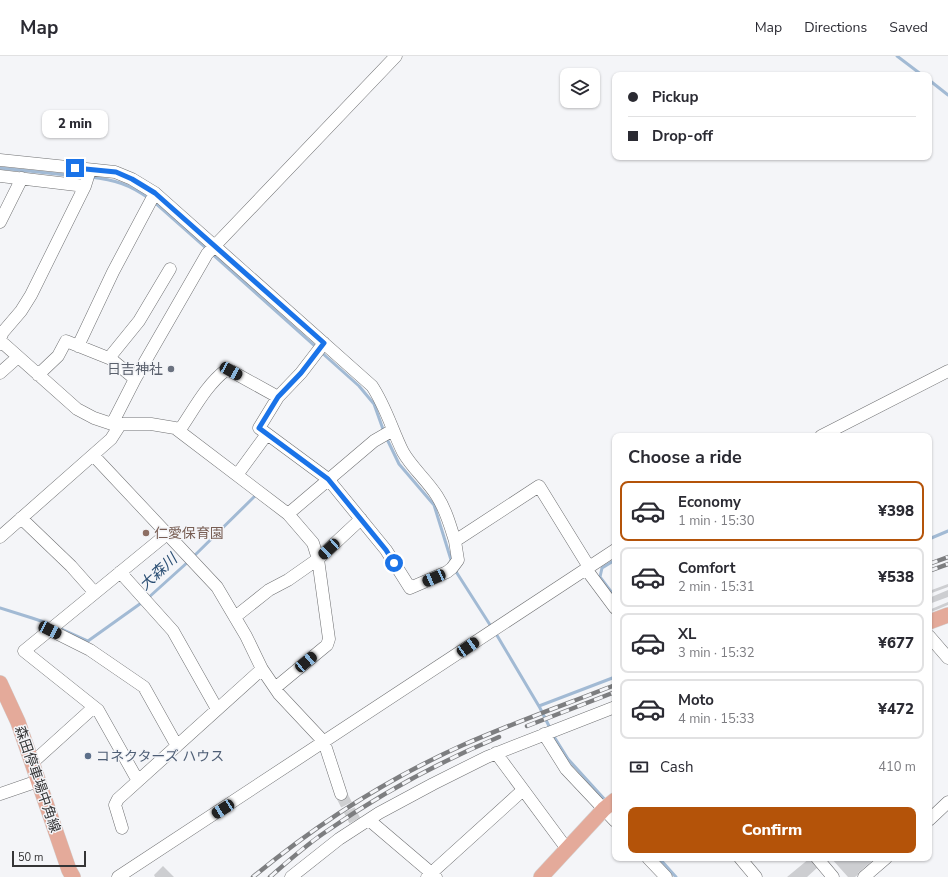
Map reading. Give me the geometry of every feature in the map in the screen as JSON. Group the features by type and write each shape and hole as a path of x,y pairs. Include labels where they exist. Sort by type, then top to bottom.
{"main road":[{"path":"932,621 948,615"},
{"name":"森田停車場中角線","path":"0,683 18,722 69,870 73,877"},
{"path":"542,877 610,804"}],"street":[{"path":"0,537 112,439 116,424 136,379 211,249 396,56"},
{"path":"0,160 88,178"},
{"path":"0,176 22,178 88,178 116,172 132,179 320,348 372,386 381,400 389,433 410,463 436,495 447,515 455,541 458,560 447,572 410,588 386,550 328,479 259,428 278,397 301,373 320,348"},
{"path":"0,222 22,178"},
{"path":"0,339 3,332 31,295 88,178"},
{"path":"78,346 113,272 153,197"},
{"path":"109,358 139,321 170,269"},
{"path":"38,375 58,356 66,341 109,358 136,379"},
{"path":"0,344 4,344 77,409 94,418 116,424 151,424 174,428 179,431 288,514 313,543 318,559 329,639 327,645 275,688"},
{"path":"0,373 18,356"},
{"path":"179,431 206,391 220,374 226,370 231,371 278,397"},
{"path":"827,433 948,371"},
{"path":"288,514 374,441 389,433"},
{"path":"237,475 267,434"},
{"path":"93,455 217,587 262,668 279,694 324,742 341,794"},
{"path":"455,541 539,486 588,568 612,604"},
{"path":"21,518 95,593"},
{"path":"235,617 269,590 288,580 318,559 361,519"},
{"path":"138,781 98,710 24,651 167,534"},
{"path":"118,877 612,552"},
{"path":"120,572 172,631 217,709"},
{"path":"53,627 144,687 177,746"},
{"path":"932,639 948,658"},
{"path":"122,828 115,804 118,799 262,668"},
{"path":"32,763 94,707"},
{"path":"291,877 361,822 433,784 496,753 612,709"},
{"path":"544,734 566,769 610,804"},
{"path":"496,753 568,849"},
{"path":"0,794 38,781"},
{"path":"361,822 431,876 523,790"},
{"path":"932,812 948,802"},
{"path":"651,861 666,877"},
{"path":"743,861 756,877"},
{"path":"820,861 833,877"},
{"path":"864,877 883,861"}],"building":[{"path":"948,584 948,587 932,593 932,590"},
{"path":"948,590 948,597 932,603 932,597"},
{"path":"948,602 948,605 932,612 932,609"},
{"path":"806,861 813,861 818,867 807,877 787,877"},
{"path":"834,861 872,861 855,877 848,877"},
{"path":"163,866 174,877 155,877 154,875"}],"waterway":[{"path":"897,56 918,72"},
{"path":"932,82 948,95"},
{"path":"0,168 85,177"},
{"path":"90,177 128,186 150,199"},
{"path":"154,202 207,249"},
{"path":"211,253 317,348"},
{"path":"321,352 359,386 374,404 384,432"},
{"path":"386,437 399,464 434,505 452,563"},
{"name":"大森川","path":"193,557 256,495"},
{"path":"932,538 948,531"},
{"name":"大森川","path":"148,598 189,561"},
{"path":"612,562 602,568 600,577 612,593"},
{"path":"455,570 492,628"},
{"name":"大森川","path":"57,627 88,641 144,601"},
{"name":"大森川","path":"0,608 50,624"},
{"path":"495,632 540,708 551,730"},
{"path":"539,706 612,678"},
{"path":"553,735 568,759 607,802"},
{"path":"662,861 676,877"}],"tunnel":[{"path":"341,794 355,821"}],"railway":[{"path":"932,563 948,557"},
{"path":"932,570 948,564"},
{"path":"253,877 328,821 380,788 435,758 482,737 612,686"},
{"path":"527,726 612,693"},
{"path":"270,877 317,838 365,806 409,780 454,757 499,737"}],"place":[{"name":"日吉神社","path":"171,369"},
{"name":"仁愛保育園","path":"146,533"},
{"name":"コネクターズ ハウス","path":"88,756"}],"route":[{"path":"75,168 116,172 132,179 155,193 324,343 301,373 278,397 259,428 328,479 386,550 394,563"}]}
